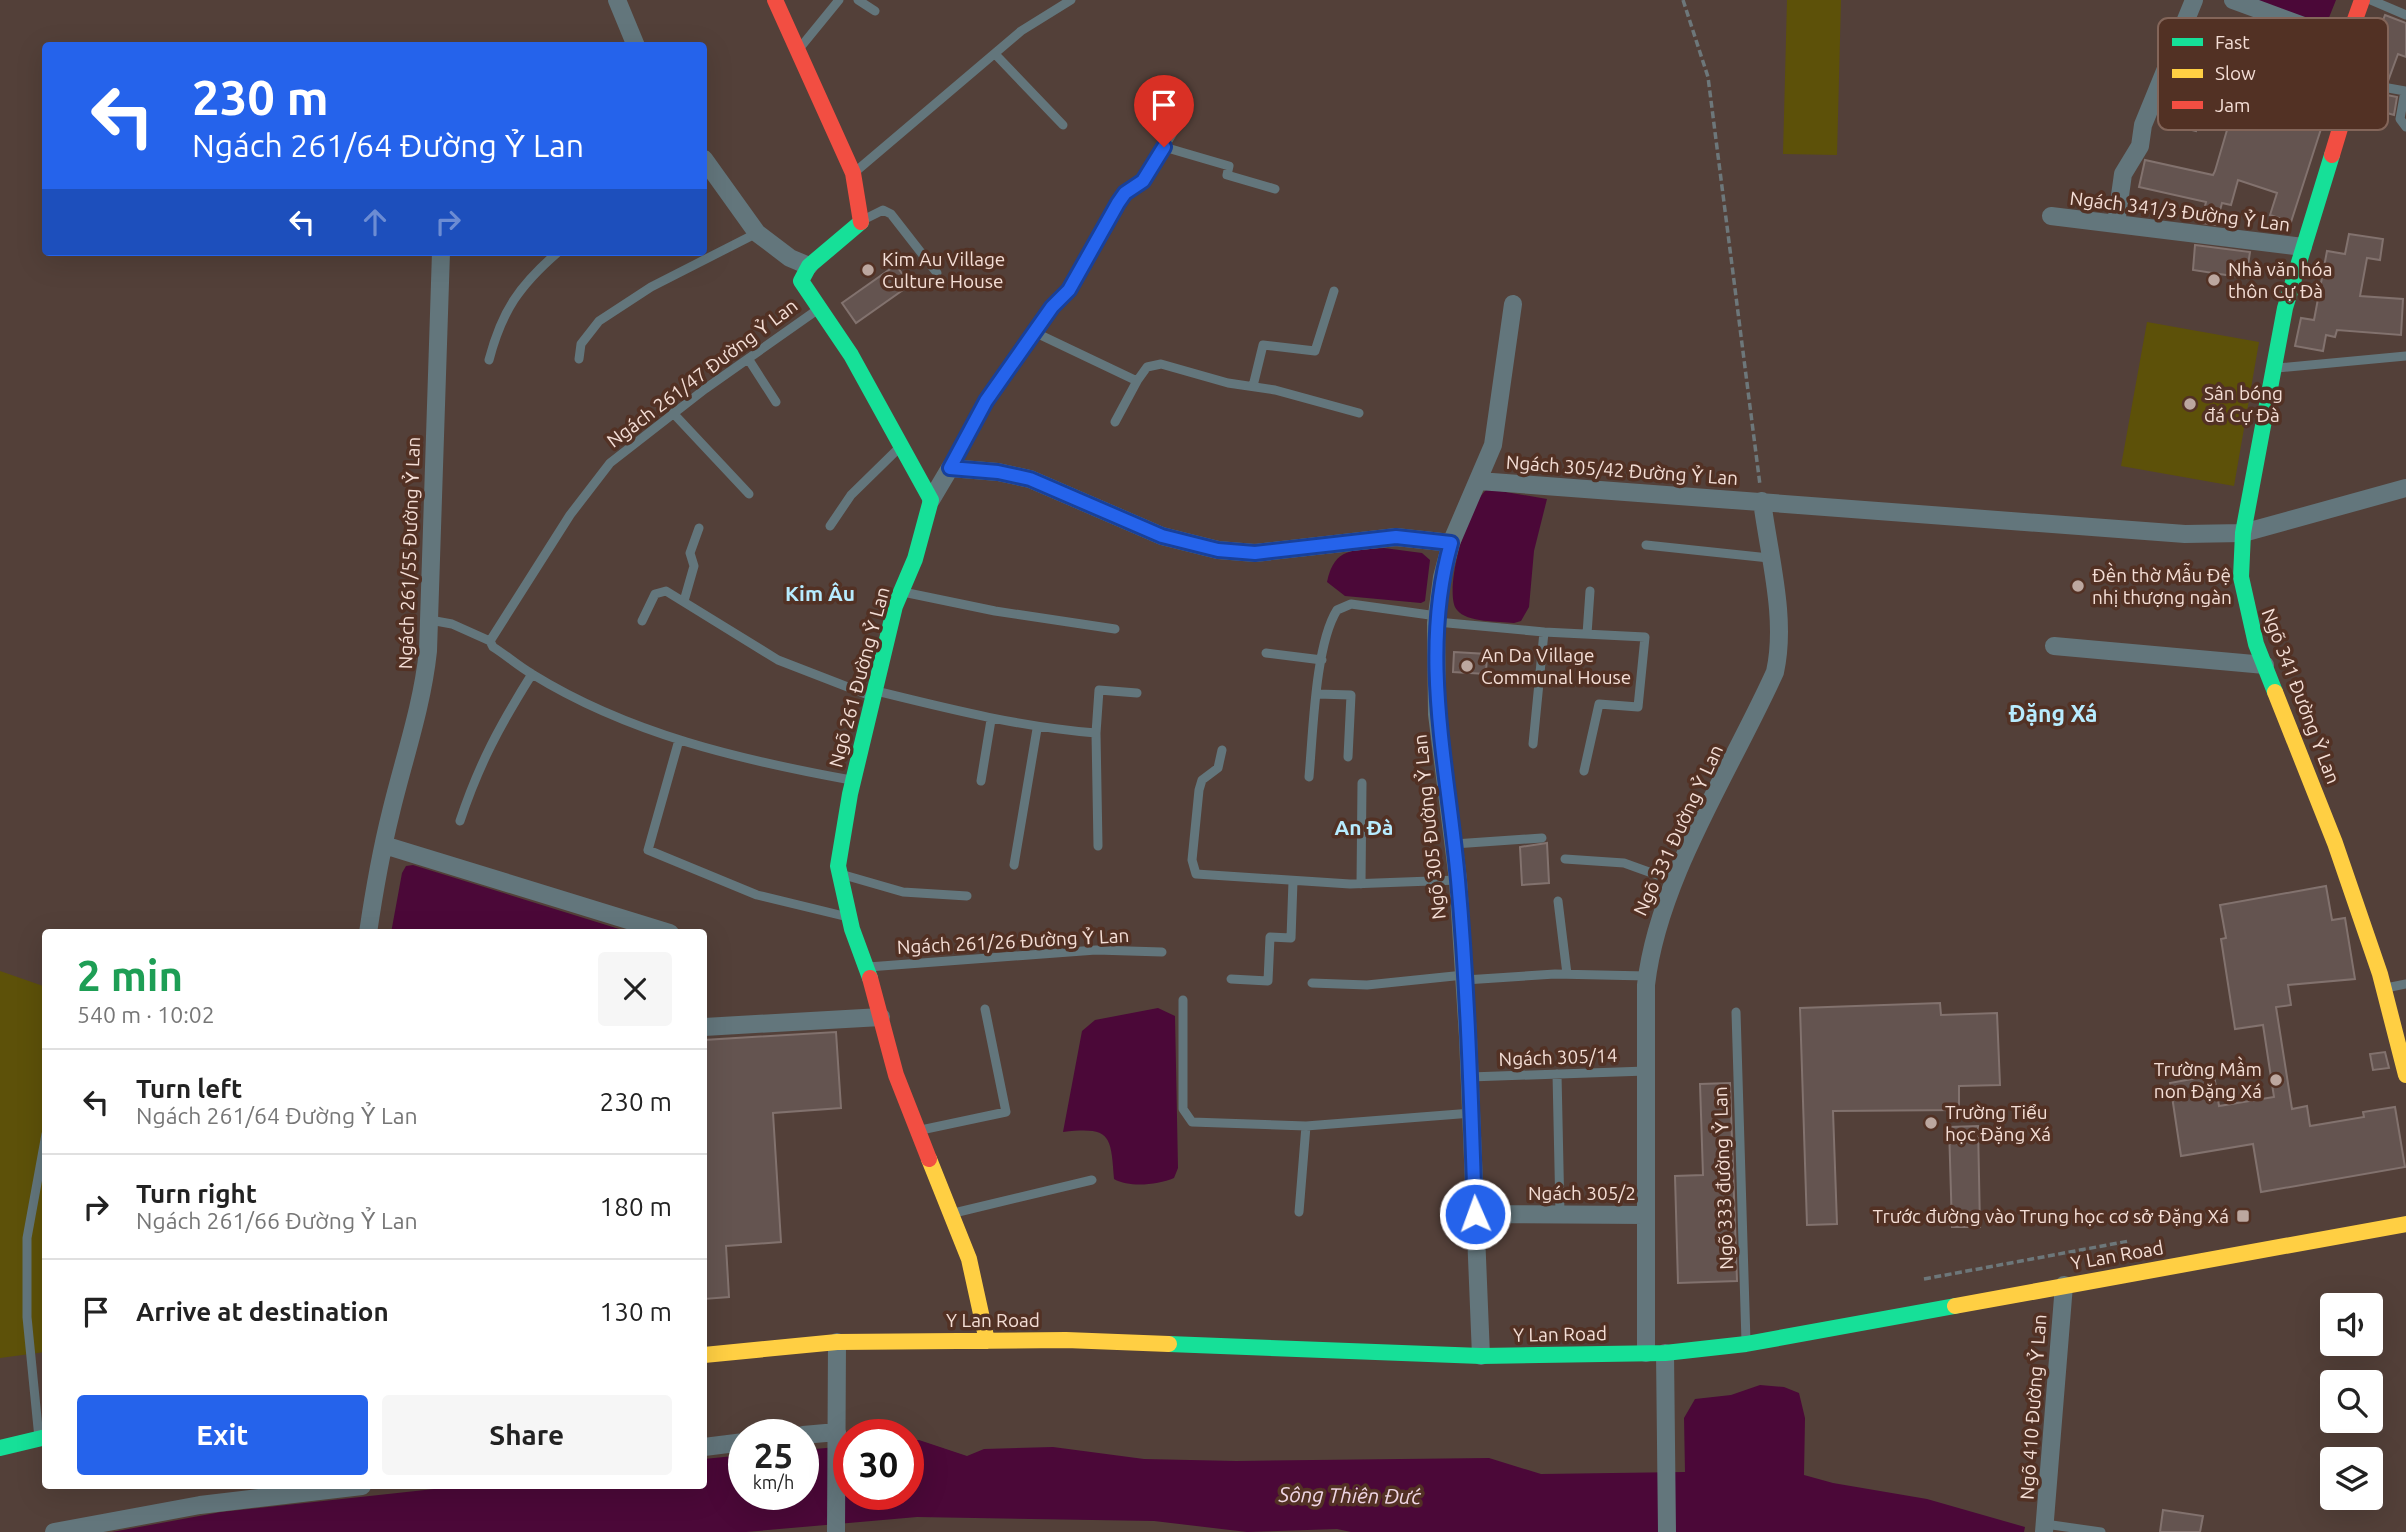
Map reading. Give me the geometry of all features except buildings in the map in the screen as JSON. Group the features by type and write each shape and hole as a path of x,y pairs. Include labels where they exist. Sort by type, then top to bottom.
{"street":[{"path":"617,0 634,42"},
{"path":"775,0 853,173 863,220 809,266 801,281 851,355 931,500"},
{"path":"2187,18 2194,0"},
{"path":"2233,0 2282,18"},
{"path":"2356,18 2362,0"},
{"path":"2116,225 2123,174 2140,146 2143,125 2158,88"},
{"name":"Ngõ 341 Đường Ỷ Lan","path":"2339,130 2285,308 2243,533 2241,577 2244,600 2265,665 2339,854 2385,989 2406,1075"},
{"path":"707,166 757,233 790,258 809,266"},
{"name":"Ngách 341/3 Đường Ỷ Lan","path":"2051,216 2303,247"},
{"name":"Ngách 261/55 Đường Ỷ Lan","path":"370,929 384,845 424,694 430,620 441,256"},
{"name":"Ngõ 305 Đường Ỷ Lan","path":"1481,1356 1465,977 1458,880 1437,714 1437,619 1451,543 1493,445 1513,304"},
{"path":"931,500 950,468 998,472 1030,479 1162,536 1218,550 1255,553 1396,537 1451,543"},
{"name":"Ngách 305/42 Đường Ỷ Lan","path":"1479,481 2185,534 2243,533 2406,488"},
{"name":"Ngõ 261 Đường Ỷ Lan","path":"931,500 915,559 901,592 873,694 853,780 838,866 896,1075 970,1259 987,1341"},
{"name":"Ngõ 331 Đường Ỷ Lan","path":"1646,1353 1647,976 1654,932 1674,881 1774,672 1779,650 1779,627 1762,501"},
{"path":"2054,646 2265,665"},
{"path":"384,845 657,929"},
{"path":"707,1027 881,1017"},
{"name":"Ngách 305/2","path":"1475,1214 1646,1214"},
{"name":"Y Lan Road","path":"707,1355 837,1342 1066,1340 1481,1356 1665,1353 1746,1344 2406,1224"},
{"name":"Ngõ 410 Đường Ỷ Lan","path":"2045,1528 2064,1286"},
{"path":"837,1342 837,1419"},
{"path":"1665,1353 1667,1532"},
{"path":"0,1448 42,1438"},
{"path":"707,1447 728,1444"},
{"path":"54,1532 200,1505 336,1489"},
{"path":"836,1510 836,1532"}],"lane":[{"path":"798,50 839,0"},
{"path":"858,0 875,12"},
{"path":"853,173 1021,32 1071,0"},
{"path":"2371,0 2406,15"},
{"path":"995,54 1063,125"},
{"path":"950,468 986,401 1034,332 1069,290 1118,203 1125,193 1143,181 1180,121 1173,86"},
{"path":"2388,87 2406,90 2400,119 2406,127"},
{"path":"1164,147 1229,166 1227,175 1275,189"},
{"path":"863,220 883,210 891,214 937,273"},
{"path":"579,359 581,344 599,321 652,287 757,233"},
{"path":"489,360 505,313 521,286 554,256"},
{"path":"1253,386 1263,345 1315,351 1334,291"},
{"name":"Ngách 261/47 Đường Ỷ Lan","path":"491,640 589,489 610,463 673,413 818,309"},
{"path":"1034,332 1137,381"},
{"path":"2272,369 2406,356"},
{"path":"749,360 776,402"},
{"path":"1115,422 1147,367 1161,364 1228,383 1253,386 1359,413"},
{"path":"673,413 748,494"},
{"path":"830,526 851,495 901,446"},
{"path":"684,601 694,566 690,553 699,528"},
{"path":"1646,545 1769,558"},
{"path":"642,621 658,591 666,591 778,660 873,694 1037,729 1096,733"},
{"path":"1587,634 1590,591"},
{"path":"901,592 1018,615 1115,629"},
{"path":"1309,777 1322,660 1332,618 1344,606 1544,632 1645,637 1638,707 1599,704 1584,771"},
{"path":"430,620 452,624 491,640 492,647 532,674 594,706 679,740 768,764 853,780"},
{"path":"1533,744 1544,632"},
{"path":"1266,653 1322,660"},
{"path":"460,821 477,769 501,723 532,674"},
{"path":"1098,846 1096,733 1099,690 1137,693"},
{"path":"1317,694 1351,695 1348,757"},
{"path":"981,780 991,720"},
{"path":"1014,865 1037,729"},
{"path":"679,740 648,850 766,898 850,917"},
{"path":"1222,750 1218,768 1202,780 1199,790 1192,869 1196,874 1361,884 1458,880"},
{"path":"1361,884 1362,783"},
{"path":"1454,844 1542,838"},
{"path":"1564,859 1624,863 1674,881"},
{"path":"839,873 903,892 967,896"},
{"path":"1231,979 1268,981 1270,937 1291,938 1293,881"},
{"path":"1558,901 1567,974"},
{"name":"Ngách 261/26 Đường Ỷ Lan","path":"867,967 1096,950 1162,952"},
{"path":"1312,983 1367,985 1465,977 1567,974 1647,976"},
{"path":"2385,989 2406,984"},
{"path":"1183,1000 1183,1110 1192,1122 1306,1126 1472,1113"},
{"path":"919,1130 1006,1111 985,1009"},
{"name":"Ngõ 333 đường Ỷ Lan","path":"1736,1012 1746,1344"},
{"name":"Ngách 305/14","path":"1470,1077 1646,1071"},
{"path":"1557,1074 1560,1214"},
{"path":"1299,1212 1306,1126"},
{"path":"42,1156 27,1238 27,1317 42,1438"},
{"path":"953,1213 1092,1180"},
{"path":"2045,1528 2101,1532"}],"path":[{"path":"1683,0 1707,77 1762,501"},
{"path":"1924,1279 2129,1241"}],"shaded area":[{"path":"1787,0 1841,0 1837,155 1783,154"},
{"name":"Sân bóng đá Cự Đà","path":"2147,322 2259,342 2234,486 2121,466"},
{"path":"0,971 42,986 42,1352 0,1358"}],"water":[{"path":"2256,0 2336,0 2329,18 2306,18"},
{"path":"1488,489 1547,499 1534,551 1529,607 1521,621 1514,623 1468,617 1457,610 1453,600 1455,567 1466,527 1481,496"},
{"path":"1384,548 1422,553 1430,560 1425,601 1421,603 1345,596 1327,582 1330,570 1340,556 1354,551"},
{"path":"413,865 619,929 392,929 402,873 406,866"},
{"path":"1158,1008 1175,1016 1178,1168 1174,1178 1152,1184 1128,1184 1114,1179 1111,1152 1105,1137 1090,1131 1063,1132 1082,1031 1095,1020"},
{"name":"Sông Thiên Đức","path":"1760,1385 1784,1387 1799,1393 1805,1418 1804,1475 1833,1483 1927,1499 2025,1527 2024,1532 1351,1532 1337,1529 1247,1532 1154,1521 917,1517 746,1532 112,1532 221,1512 434,1489 707,1489 707,1459 728,1457 728,1510 819,1510 819,1449 833,1447 833,1510 924,1510 924,1442 967,1456 984,1449 1053,1447 1144,1459 1236,1461 1489,1458 1541,1474 1685,1472 1684,1418 1695,1399 1731,1395"}],"traffic: fast":[{"path":"2275,692 2256,644 2241,577 2243,533 2285,308 2332,155"},
{"path":"861,222 809,266 801,281 851,355 931,500 915,559 895,606 850,794 838,866 852,929 870,978"},
{"path":"1169,1344 1481,1356 1665,1353 1746,1344 1955,1306"},
{"path":"0,1448 42,1438"}],"traffic: slow":[{"path":"2275,692 2335,843 2380,974 2406,1075"},
{"path":"929,1159 969,1259 987,1341"},
{"path":"1955,1306 2406,1224"},
{"path":"707,1355 837,1342 1066,1340 1169,1344"}],"traffic: jam":[{"path":"775,0 853,173 861,222"},
{"path":"2356,18 2362,0"},
{"path":"2332,155 2340,130"},
{"path":"870,978 896,1075 929,1159"}],"place":[{"name":"Kim Au Village Culture House","path":"868,270"},
{"name":"Nhà văn hóa thôn Cự Đà","path":"2214,280"},
{"name":"Sân bóng đá Cự Đà","path":"2190,404"},
{"name":"Đền thờ Mẫu Đệ nhị thượng ngàn","path":"2078,586"},
{"name":"An Da Village Communal House","path":"1467,666"},
{"name":"Trường Mầm non Đặng Xá","path":"2276,1080"},
{"name":"Trường Tiểu học Đặng Xá","path":"1931,1123"},
{"name":"Trước đường vào Trung học cơ sở Đặng Xá","path":"2243,1216"}],"district":[{"name":"Kim Âu","path":"820,593"},
{"name":"Đặng Xá","path":"2053,713"},
{"name":"An Đà","path":"1364,827"}],"route":[{"path":"1164,147 1143,181 1125,193 1118,203 1069,290 1052,307 1019,351 986,401 950,468 998,472 1030,479 1162,536 1200,547 1237,553 1396,537 1416,537 1451,543 1442,577 1436,623 1437,714 1458,880 1475,1214"}]}
